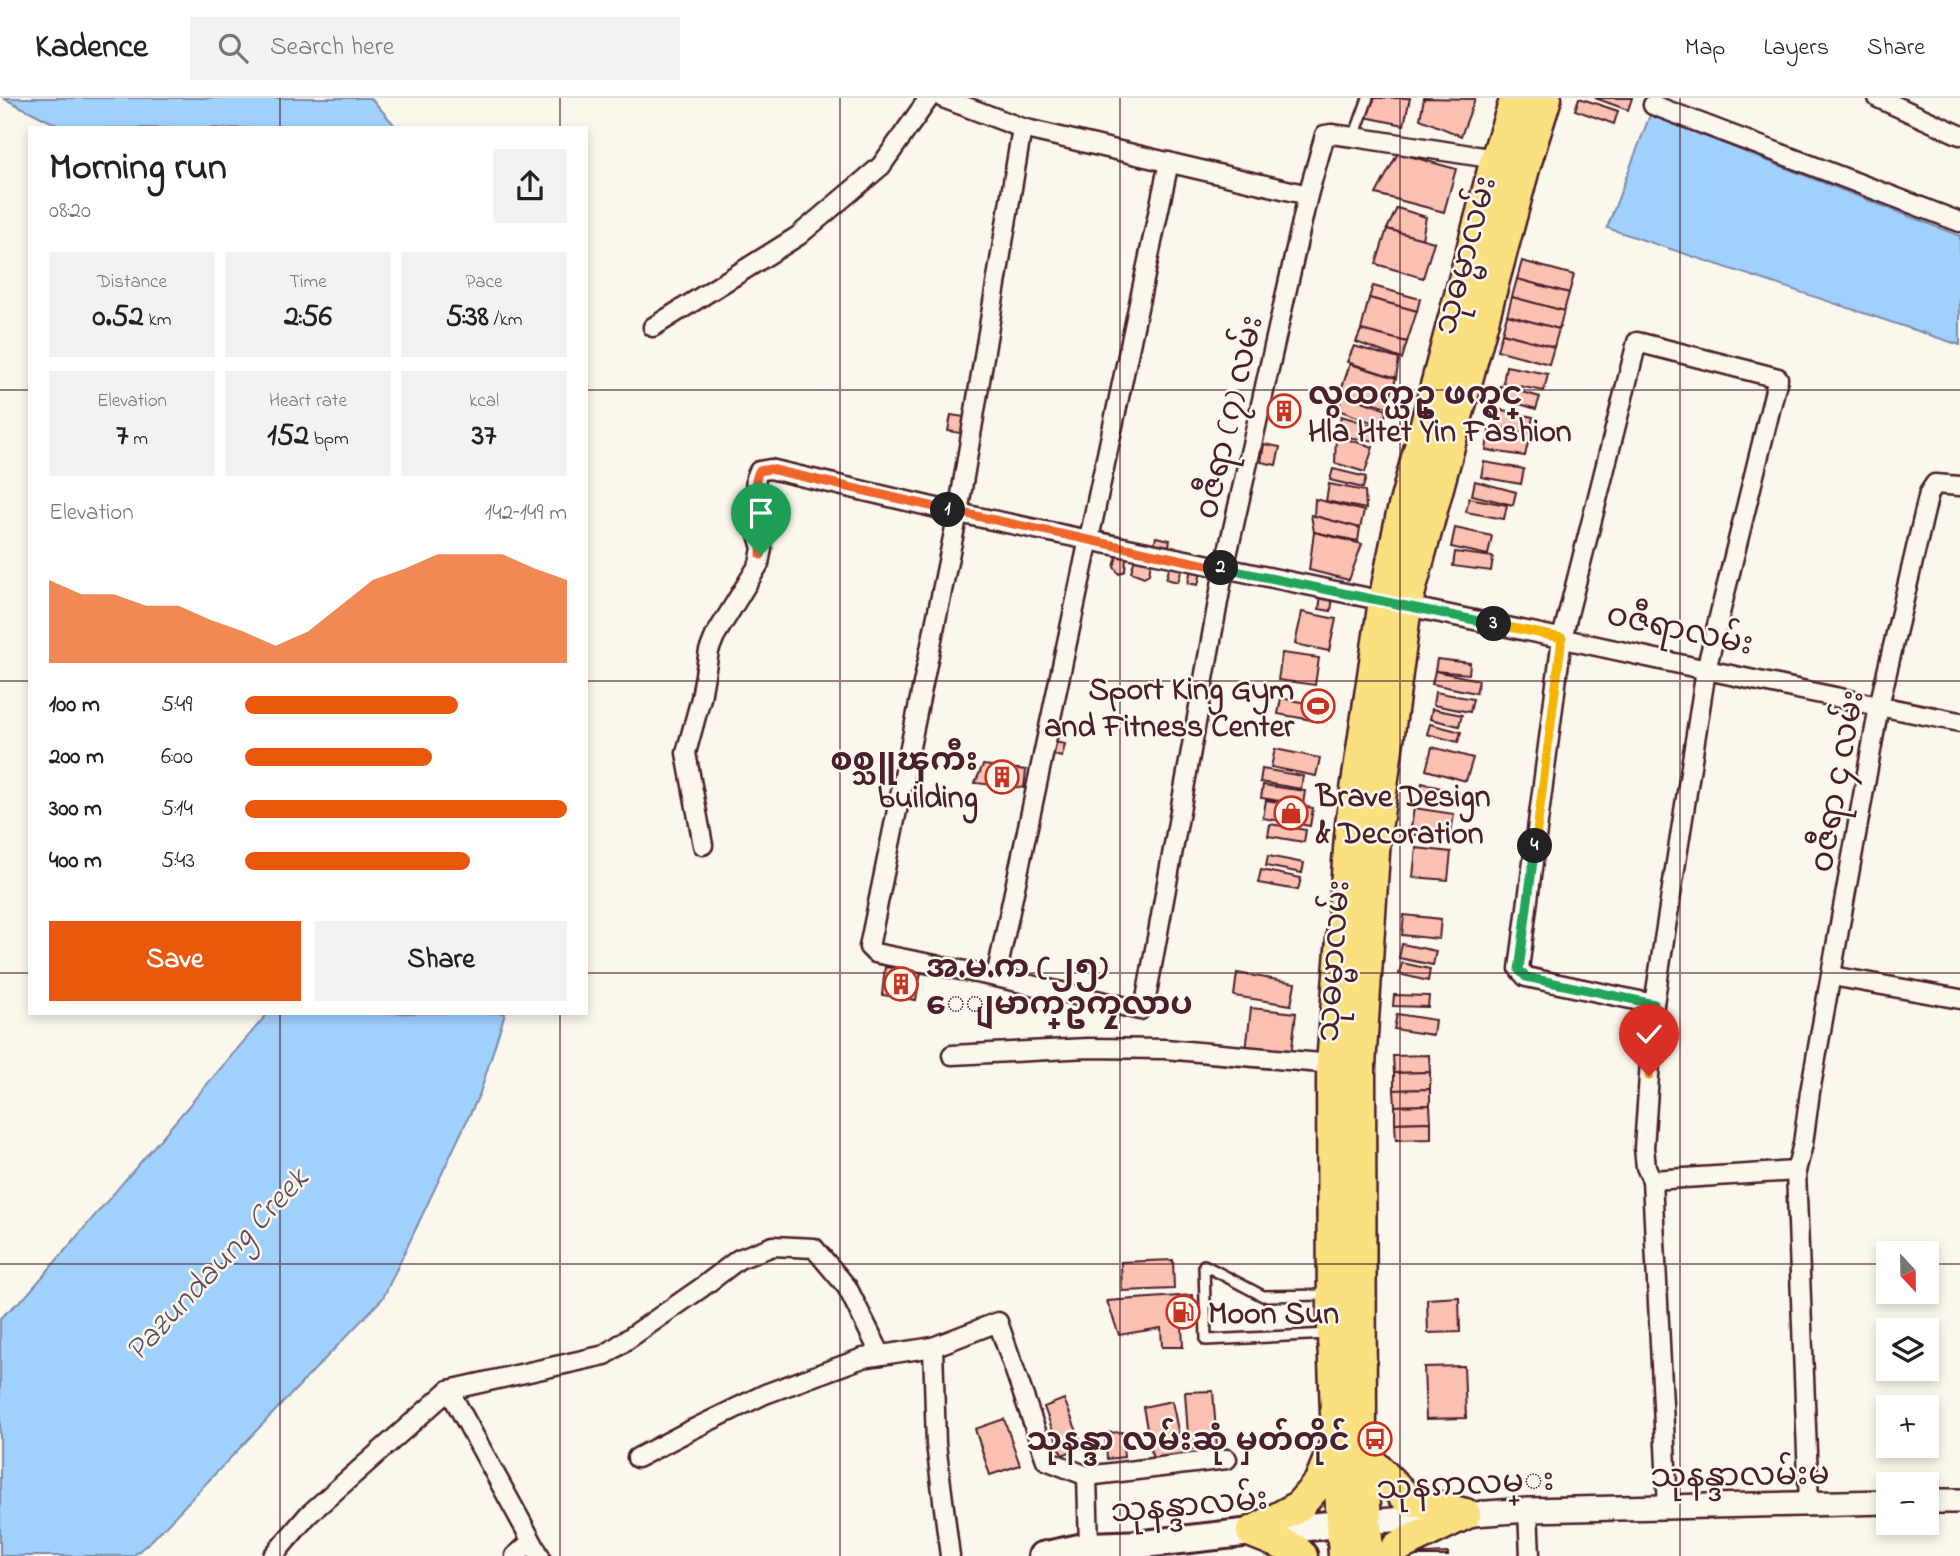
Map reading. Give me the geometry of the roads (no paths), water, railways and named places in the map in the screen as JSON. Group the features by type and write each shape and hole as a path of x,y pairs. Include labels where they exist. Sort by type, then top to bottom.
{"main road":[{"name":"သုဓမ္မာလမ်း","path":"1349,1438 1361,1268 1360,1066 1401,518 1496,159 1516,98"},
{"name":"သုဓမ္မာလမ်း","path":"1368,1556 1354,1523 1349,1438 1333,1334 1332,1295 1332,1064 1351,824 1395,604 1546,98"},
{"path":"1252,1532 1298,1507 1320,1483 1349,1438 1408,1499 1465,1514"},
{"path":"1392,1556 1397,1547 1465,1514"},
{"name":"သုဓမ္မာလမ်း","path":"1344,1556 1354,1523"},
{"name":"သုနန္ဒာလမ်း","path":"1042,1556 1089,1546 1145,1550 1252,1532 1354,1523"},
{"path":"1252,1532 1296,1550 1302,1556"}],"street":[{"path":"653,327 798,236 881,166 929,98"},
{"path":"943,98 1022,128 1308,195"},
{"path":"1878,98 1960,135"},
{"path":"1653,105 1960,222"},
{"path":"1022,128 958,513 869,947 875,953 996,977 1169,162"},
{"name":"၀ဇီရာ (၇) လမ်း","path":"996,977 1140,1010 1145,1004 1224,569 1308,195 1325,135 1354,136"},
{"path":"1354,136 1496,159"},
{"path":"1654,1004 1526,977 1519,970 1562,638 1637,342 1778,378 1706,670 1654,1004 1644,1148 1646,1167 1652,1180 1668,1507"},
{"name":"ဝဇီရာလမ်း","path":"703,845 686,753 701,698 709,651 715,636 759,565 762,548 753,518 756,477 759,471 770,469 958,513 1960,722"},
{"name":"ဝဇီရာ ၄ လမ်း","path":"1809,1504 1796,1171 1878,706 1929,493 1935,484 1960,486"},
{"path":"1832,976 1960,999"},
{"path":"952,1055 1088,1048 1165,1049 1332,1064"},
{"path":"1652,1180 1796,1171"},
{"path":"273,1556 308,1515 449,1390 605,1354 739,1259 773,1246 814,1248 847,1287 881,1355"},
{"path":"637,1458 765,1394 863,1358 933,1348 998,1322 1046,1460 1087,1476 1227,1459"},
{"path":"933,1348 936,1444 950,1556"},
{"path":"449,1390 536,1549 515,1556"},
{"path":"1087,1476 1089,1546"},
{"path":"1939,1501 1960,1501"},
{"name":"သုနန္ဒာလမ်းမ","path":"1592,1509 1876,1502"},
{"name":"သုနၵာလမ္း","path":"1354,1523 1528,1510 1592,1509"},
{"path":"1528,1510 1530,1556"}],"lane":[{"path":"1354,136 1368,98"},
{"path":"1332,1295 1263,1296 1204,1265 1206,1340 1333,1334"}],"water":[{"path":"3,98 371,98 395,126 59,126"},
{"path":"1650,115 1960,236 1960,345 1607,228"},
{"name":"Pazundaung Creek","path":"266,1015 504,1015 480,1093 383,1298 152,1540 133,1556 0,1556 0,1318 26,1296"}],"place":[{"name":"လွထက္ယဥ္ ဖက္ရွင္ Hla Htet Yin Fashion","path":"1284,411"},
{"name":"Sport King Gym and Fitness Center","path":"1318,706"},
{"name":"စစ္သူၾကီး building","path":"1002,777"},
{"name":"Brave Design & Decoration","path":"1291,813"},
{"name":"အ.မ.က (၂၅) ေျမာက္ဥကၠလာပ","path":"901,984"},
{"name":"Moon Sun","path":"1183,1312"},
{"name":"သုနန္ဒာ လမ်းဆုံ မှတ်တိုင်","path":"1375,1439"}]}
